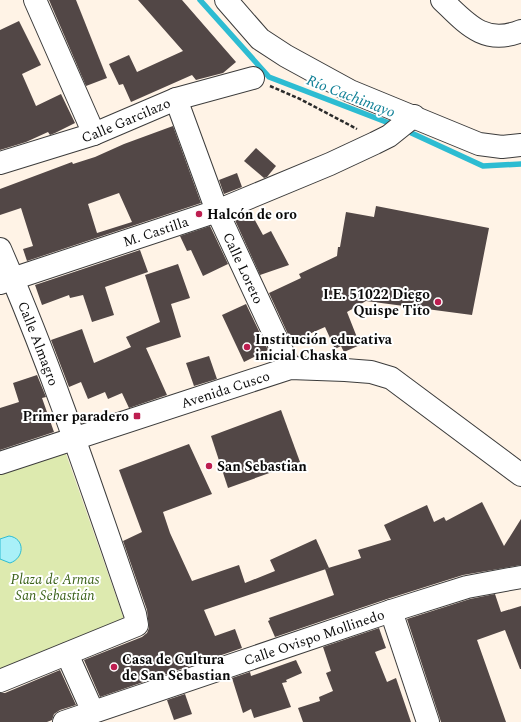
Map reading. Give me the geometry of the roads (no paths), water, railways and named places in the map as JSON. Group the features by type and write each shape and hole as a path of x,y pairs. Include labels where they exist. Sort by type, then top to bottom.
{"street":[{"path":"35,0 94,134"},
{"path":"226,0 260,39 286,56 350,91 403,125 479,144 502,147 521,145"},
{"path":"442,0 468,25 481,33 499,35 521,31"},
{"name":"Calle Garcilazo","path":"0,163 94,134 176,99 252,78"},
{"name":"Calle Loreto","path":"176,99 218,211 290,368"},
{"name":"M. Castilla","path":"7,281 218,211 330,164 403,125"},
{"name":"Calle Almagro","path":"0,249 7,281 75,439 135,614 137,625 67,654"},
{"name":"Avenida Cusco","path":"0,464 290,368 370,372 391,378 521,475"},
{"name":"Calle Ovispo Mollinedo","path":"64,722 466,586 521,577"},
{"path":"391,611 428,722"},
{"path":"0,680 67,654 93,712"}],"water":[{"path":"9,536 18,540 21,548 18,557 10,563 0,559 0,539"}],"waterway":[{"name":"Río Cachimayo","path":"200,0 269,77 394,125"},
{"name":"Río Cachimayo","path":"405,130 483,166 521,164"}],"place":[{"name":"Halcón de oro","path":"199,214"},
{"name":"I.E. 51022 Diego Quispe Tito","path":"438,302"},
{"name":"Institución educativa inicial Chaska","path":"247,347"},
{"name":"Primer paradero","path":"137,416"},
{"name":"San Sebastian","path":"209,466"},
{"name":"Casa de Cultura de San Sebastian","path":"114,667"}],"park label":[{"name":"Plaza de Armas San Sebastián","path":"55,588"}]}
